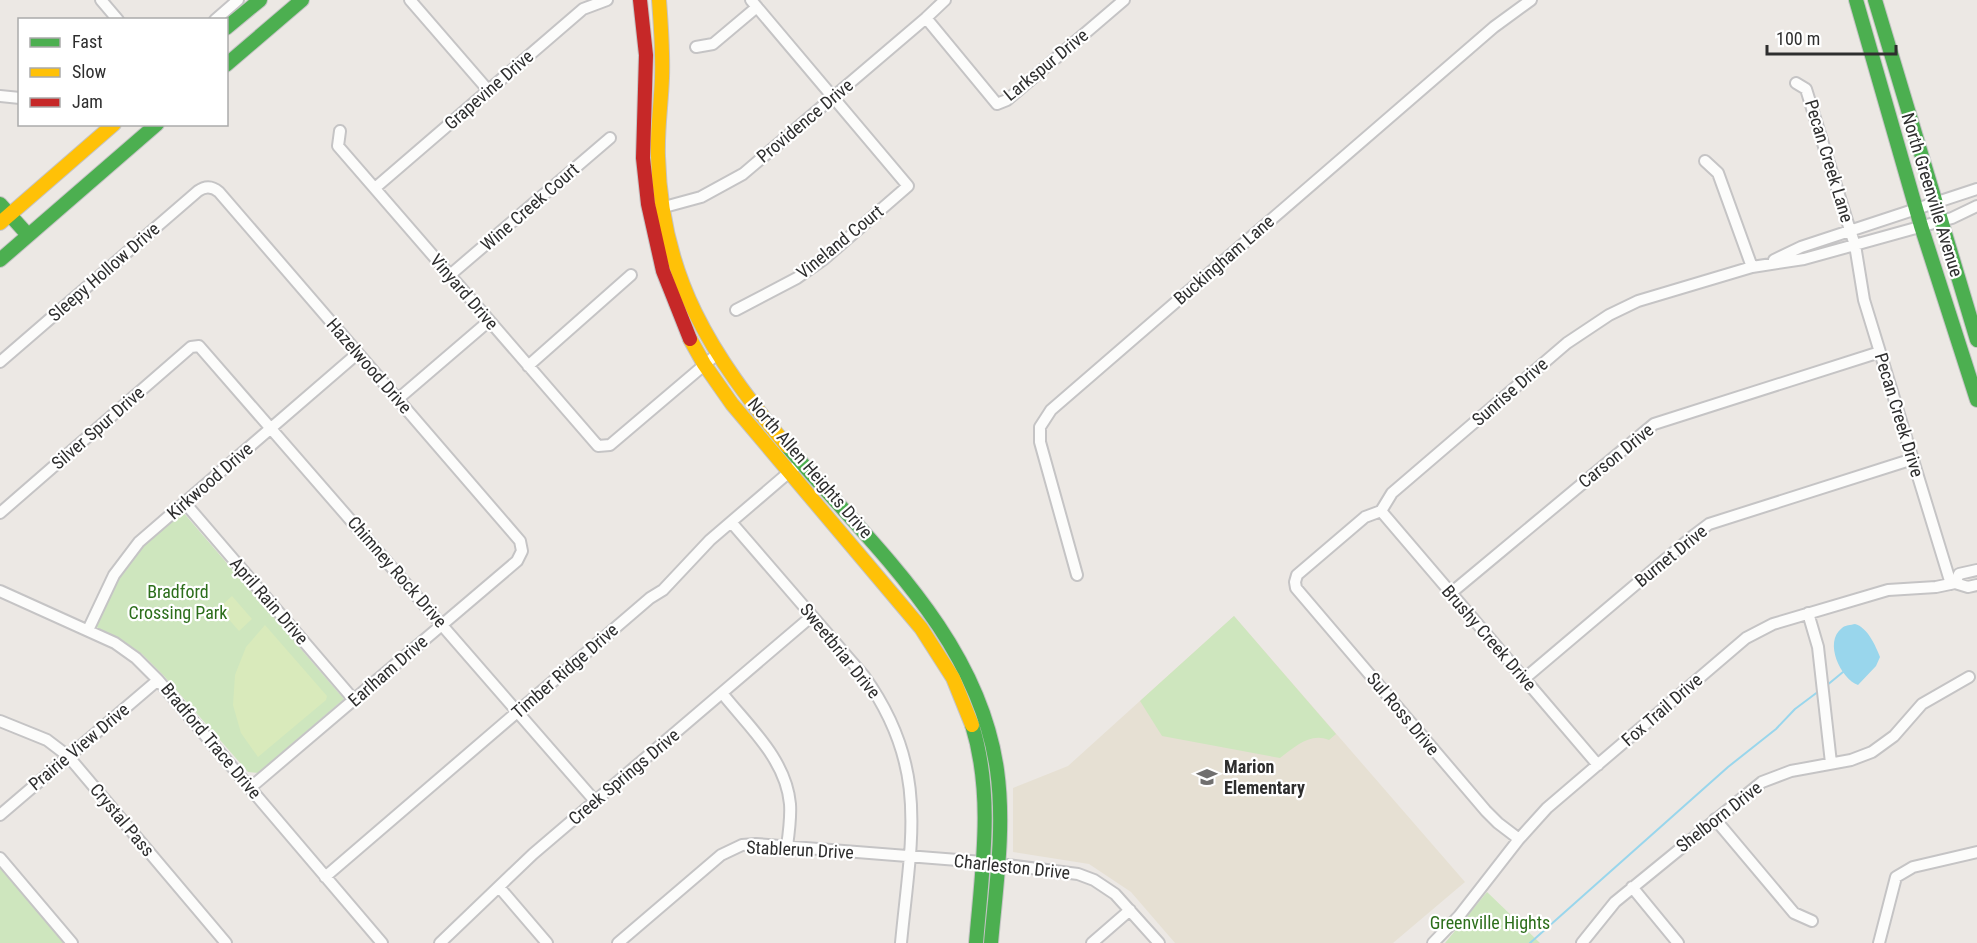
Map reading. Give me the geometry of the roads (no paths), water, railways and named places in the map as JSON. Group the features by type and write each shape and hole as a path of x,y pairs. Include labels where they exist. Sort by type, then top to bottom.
{"main road":[{"path":"228,26 260,0"},
{"path":"228,63 302,0"},
{"name":"North Allen Heights Drive","path":"640,0 645,43 643,157 648,210 665,279 688,337 704,365 733,406 911,612 950,670 971,723 983,771 985,821 976,943"},
{"name":"North Allen Heights Drive","path":"659,0 663,41 658,159 663,208 679,275 698,322 716,355 742,394 924,604 946,634 962,662 989,729 997,768 1000,801 998,864 991,943"},
{"name":"North Greenville Avenue","path":"1856,0 1921,226 1977,400"},
{"name":"North Greenville Avenue","path":"1875,0 1977,340"},
{"path":"1877,69 1894,62"},
{"path":"28,235 3,214 112,126"},
{"path":"0,260 155,126"}],"street":[{"path":"101,0 116,18"},
{"path":"217,18 238,0"},
{"name":"Grapevine Drive","path":"375,188 583,9 607,0"},
{"name":"Providence Drive","path":"648,210 701,197 735,179 945,0"},
{"name":"Larkspur Drive","path":"926,18 997,104 1007,100 1124,0"},
{"name":"Buckingham Lane","path":"1077,575 1040,442 1040,427 1051,410 1494,27 1531,0"},
{"path":"413,1 488,90"},
{"path":"696,47 713,44 754,4 833,97"},
{"name":"Pecan Creek Lane","path":"1796,83 1806,89 1855,245"},
{"path":"0,96 18,98"},
{"name":"Vineland Court","path":"736,310 797,278 908,186 833,97"},
{"name":"Vinyard Drive","path":"340,131 338,146 594,444 602,447 610,445 704,365"},
{"name":"Wine Creek Court","path":"450,276 610,138"},
{"path":"1705,161 1718,173 1752,267"},
{"name":"Hazelwood Drive","path":"209,187 219,192 398,399 520,541 522,551"},
{"name":"Sleepy Hollow Drive","path":"0,362 198,191 209,187"},
{"name":"Sunrise Drive","path":"1766,264 1801,246 1977,189"},
{"name":"Sunrise Drive","path":"1295,582 1297,575 1365,517 1381,511 1392,493 1586,329 1638,301 1752,267 1804,259 1959,216 1977,206"},
{"name":"Pecan Creek Drive","path":"1855,245 1863,295 1953,584"},
{"path":"528,366 631,275"},
{"path":"398,399 489,321"},
{"name":"Chimney Rock Drive","path":"196,346 204,350 596,801"},
{"name":"Silver Spur Drive","path":"0,513 191,347 196,346"},
{"name":"Carson Drive","path":"1451,593 1654,424 1880,352"},
{"name":"Kirkwood Drive","path":"88,630 114,575 126,556 139,542 358,353"},
{"path":"704,365 716,355"},
{"name":"Burnet Drive","path":"1524,679 1709,524 1913,459"},
{"name":"Timber Ridge Drive","path":"325,877 650,598 663,590 710,540 801,462"},
{"name":"April Rain Drive","path":"185,503 354,700"},
{"name":"Brushy Creek Drive","path":"1381,511 1598,765"},
{"name":"Sweetbriar Drive","path":"731,522 864,676 879,696 903,747 910,779 913,810 902,943"},
{"name":"Earlham Drive","path":"250,788 517,561 522,551"},
{"name":"Fox Trail Drive","path":"1953,584 1959,574 1977,570"},
{"name":"Sul Ross Drive","path":"1295,582 1296,588 1486,811 1519,839"},
{"name":"Fox Trail Drive","path":"1433,943 1450,928 1546,808 1746,638 1773,624 1888,590 1953,584 1968,587 1977,585"},
{"name":"Bradford Trace Drive","path":"0,591 116,643 136,658 158,680 382,943"},
{"path":"1809,613 1818,647 1831,763"},
{"name":"Creek Springs Drive","path":"440,943 533,854 813,616"},
{"name":"Shelborn Drive","path":"1582,943 1600,918 1632,887 1762,782 1791,771 1851,760 1872,752 1894,736 1922,704 1970,677"},
{"name":"Prairie View Drive","path":"0,814 158,680"},
{"path":"722,693 768,750 780,770 789,801 787,846"},
{"name":"Crystal Pass","path":"0,721 47,740 68,756 226,943"},
{"path":"1715,819 1794,913 1812,921"},
{"name":"Stablerun Drive","path":"618,943 721,855 742,846 756,844 787,846 909,857"},
{"path":"1879,943 1896,877 1913,867 1977,852"},
{"name":"Charleston Drive","path":"909,857 983,862 1085,876 1115,894 1159,943"},
{"path":"0,858 72,943"},
{"path":"499,887 547,943"},
{"path":"1632,887 1678,943"},
{"path":"1092,943 1130,910"}],"water":[{"path":"1855,624 1867,633 1880,657 1876,666 1858,685 1840,668 1834,651 1837,634 1843,627"}],"waterway":[{"path":"1826,686 1843,672"},
{"path":"1530,943 1728,767 1819,691"}],"place":[{"name":"Marion Elementary","path":"1207,777"}],"park label":[{"name":"Bradford Crossing Park","path":"178,602"},
{"name":"Greenville Hights","path":"1490,923"}]}
